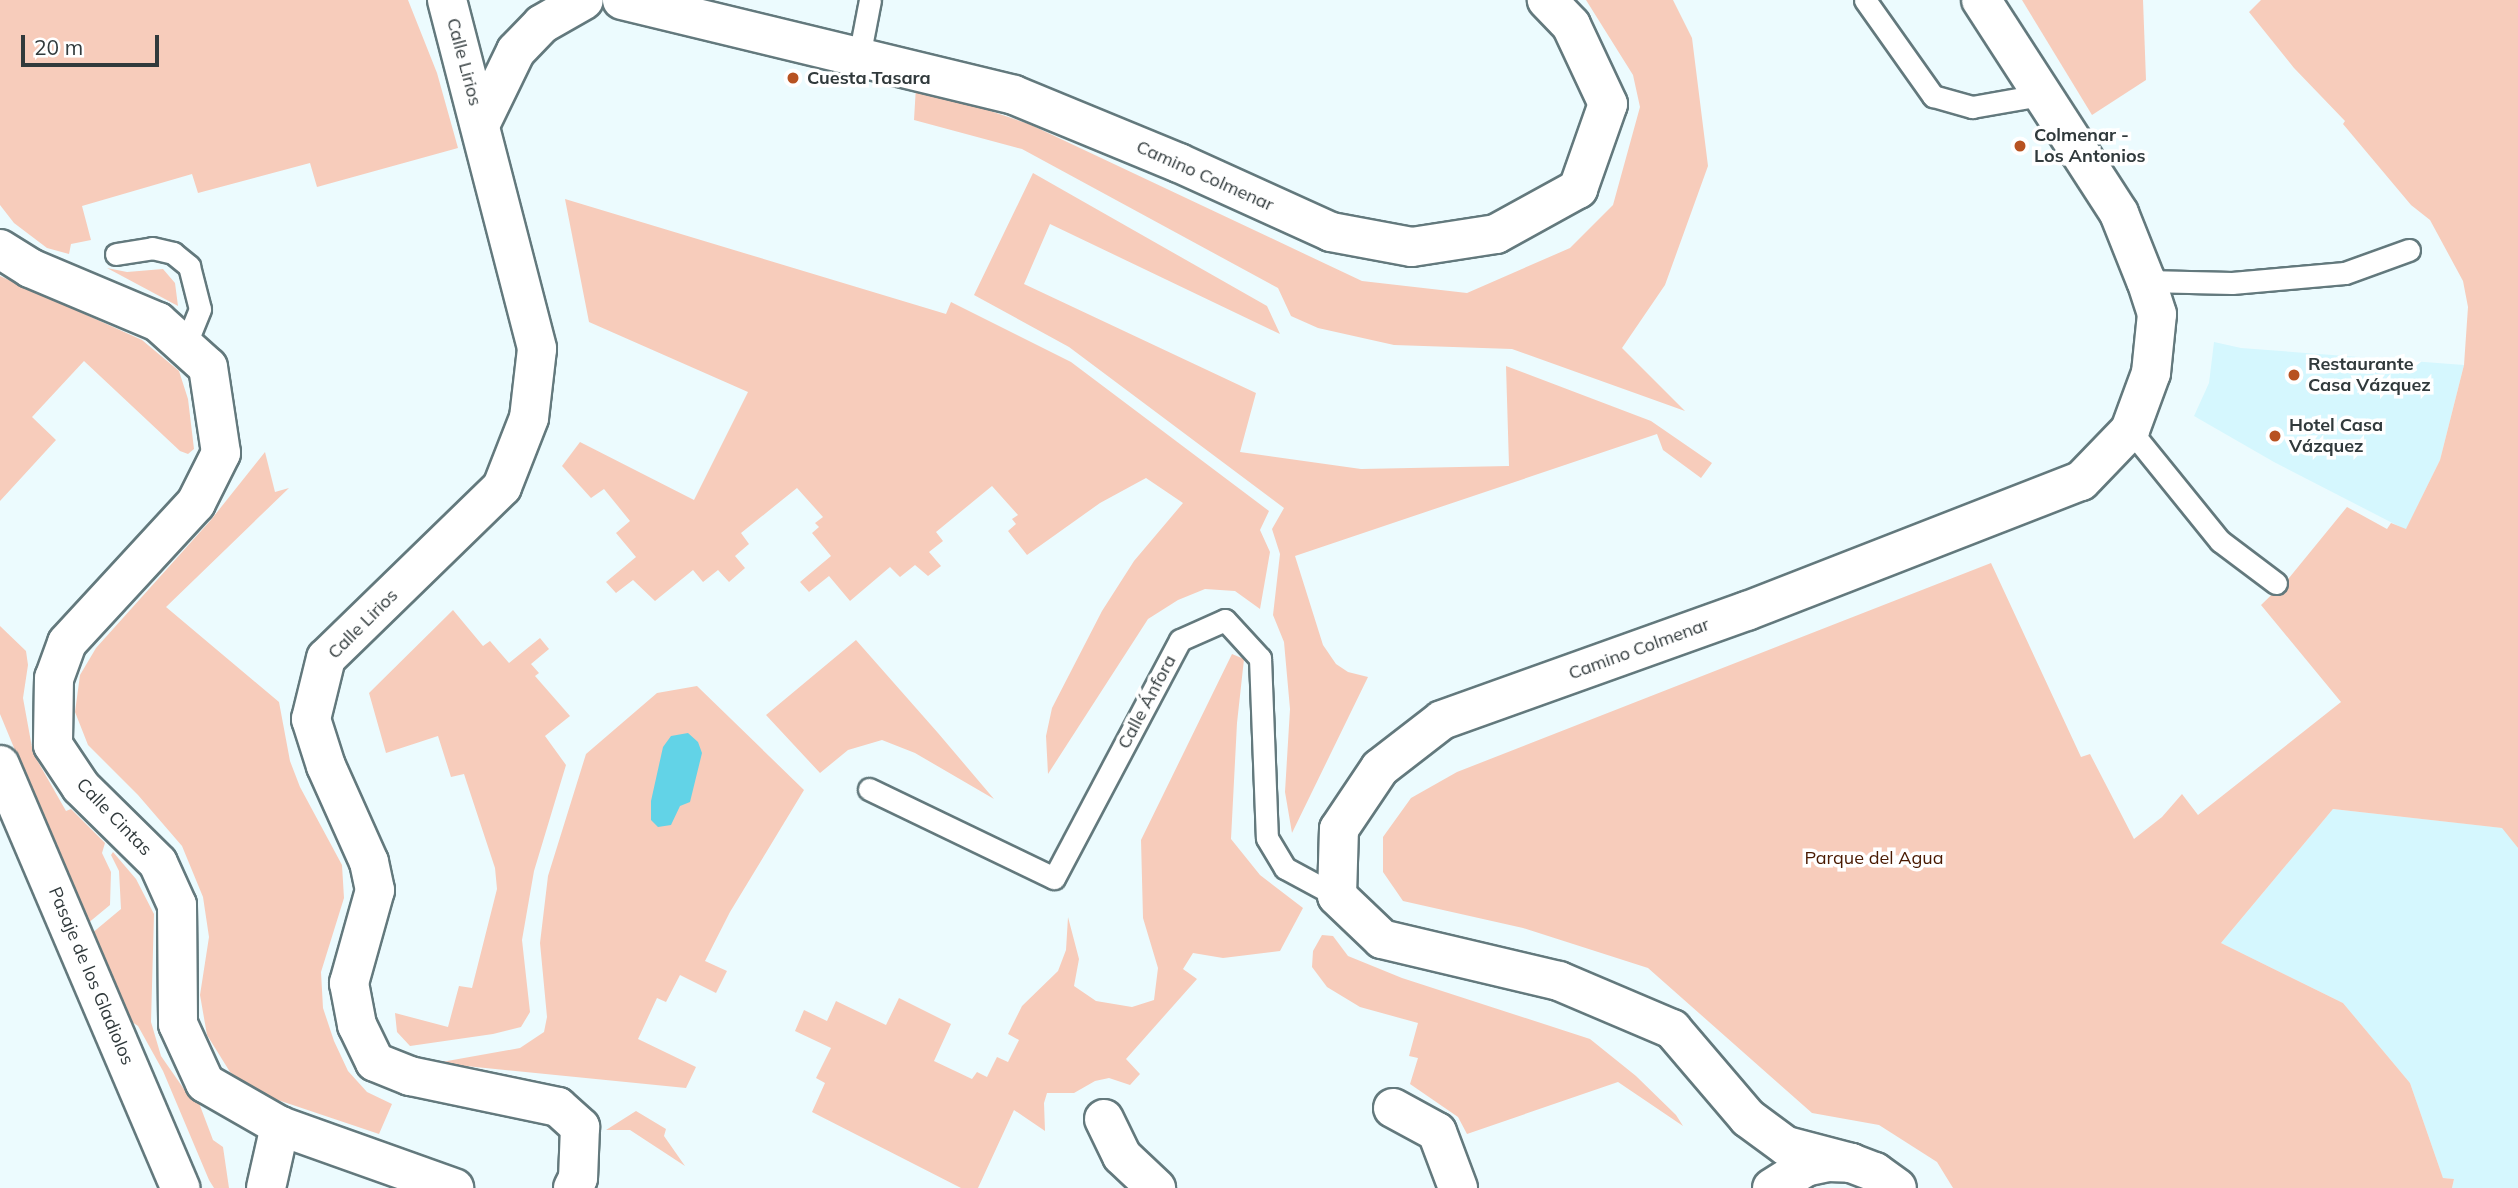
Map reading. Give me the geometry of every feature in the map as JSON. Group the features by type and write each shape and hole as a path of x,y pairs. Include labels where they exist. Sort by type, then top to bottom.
{"street":[{"name":"Calle Lirios","path":"447,0 537,349 529,418 502,487 326,658 312,719 326,766 369,862 375,890 349,983 357,1025 375,1062 410,1076 558,1107 580,1127 578,1178 573,1188"},
{"name":"Calle Lirios","path":"480,125 516,51 542,24 584,0"},
{"name":"Camino Colmenar","path":"622,0 1014,95 1179,163 1331,232 1412,247 1496,234 1578,189 1608,104 1571,25 1547,0"},
{"name":"Camino Colmenar","path":"1337,896 1339,829 1380,768 1442,720 1747,611 2081,481 2130,430 2151,373 2157,314 2146,281 2119,213 1980,0"},
{"name":"Calle Cintas","path":"0,249 30,268 158,322 208,367 221,453 196,503 66,643 54,678 53,745 81,787 158,863 177,905 178,1024 205,1083 280,1126 454,1188"},
{"name":"Pasaje de los Gladiolos","path":"0,765 180,1188"},
{"path":"1337,896 1382,939 1559,982 1672,1029 1748,1118 1786,1146 1875,1172 1897,1188"},
{"path":"1393,1108 1437,1132 1458,1188"},
{"path":"1104,1118 1122,1156 1156,1188"},
{"path":"1748,1118 1756,1163 1756,1188"},
{"path":"266,1188 280,1126"},
{"path":"1772,1188 1784,1177 1805,1167 1828,1162 1851,1163"}],"lane":[{"path":"859,57 870,0"},
{"path":"1866,0 1933,96 1972,107 2041,95"},
{"path":"116,254 152,248 173,253 189,266 200,309 185,346"},
{"path":"2146,281 2232,283 2345,273 2410,250"},
{"path":"2130,430 2220,541 2276,583"},
{"name":"Calle Ánfora","path":"869,789 1054,878 1180,640 1225,620 1260,659 1267,838 1285,868 1337,896"}],"shaded area":[{"path":"2214,342 2241,348 2464,365 2440,460 2406,530 2274,462 2194,416 2209,383"},
{"path":"2333,809 2503,828 2518,848 2518,1188 2452,1188 2454,1179 2443,1178 2410,1083 2343,1003 2221,943"}],"green space":[{"path":"0,0 408,0 437,73 458,148 317,187 310,163 198,193 192,174 82,206 91,240 71,244 69,254 47,248 14,223 0,205"},
{"path":"1586,0 1673,0 1692,38 1708,166 1665,285 1622,348 1685,411 1512,349 1394,345 1318,328 1291,316 1278,288 1022,149 914,120 916,86 1029,124 1362,281 1467,293 1570,248 1613,205 1640,107 1633,75"},
{"path":"2022,0 2143,0 2146,80 2092,115"},
{"name":"Parque del Agua","path":"2261,0 2518,0 2518,848 2502,828 2333,809 2221,943 2343,1003 2410,1083 2443,1178 2454,1179 2452,1188 1953,1188 1937,1162 1879,1125 1812,1113 1648,968 1523,928 1403,901 1383,872 1383,837 1411,798 1457,772 1991,563 2081,757 2090,754 2134,839 2162,817 2182,794 2198,815 2341,702 2261,605 2289,578 2347,507 2387,529 2391,523 2406,529 2440,460 2464,365 2468,307 2463,281 2430,220 2411,205 2343,124 2345,121 2294,68 2249,12"},
{"path":"1033,173 1267,306 1280,334 1050,224 1024,284 1256,393 1240,452 1361,469 1509,466 1506,366 1651,421 1712,463 1701,478 1663,450 1657,434 1295,556 1323,645 1336,664 1348,672 1368,677 1292,833 1285,792 1290,709 1284,642 1273,615 1280,554 1272,529 1284,508 1069,347 974,295"},
{"path":"565,199 946,314 951,302 1071,362 1269,511 1260,530 1270,552 1260,609 1235,591 1205,589 1178,600 1148,619 1048,774 1046,736 1052,708 1102,611 1134,561 1183,503 1146,478 1100,503 1027,555 1008,531 1016,524 1012,519 1018,515 992,486 936,532 943,541 929,552 941,566 928,576 915,565 900,577 890,567 850,601 829,576 809,592 800,582 831,556 812,533 819,527 815,523 823,517 797,488 741,533 749,544 735,556 745,568 729,582 718,570 703,582 693,570 655,601 633,580 616,593 606,582 636,557 616,533 630,521 604,489 591,498 562,466 580,442 694,500 748,392 589,322"},
{"path":"107,268 127,272 163,269 175,283 178,306"},
{"path":"0,276 142,340 179,371 188,399 194,449 188,454 180,451 84,361 32,417 56,440 0,501"},
{"path":"265,452 275,492 289,488 166,607 279,702 290,761 300,787 342,865 344,898 321,972 323,1008 348,1071 367,1092 392,1104 379,1134 260,1094 230,1072 207,1035 200,995 209,937 203,897 182,846 138,795 88,745 75,712 80,675 96,648 210,521"},
{"path":"453,610 483,646 490,641 509,663 540,638 549,649 531,664 539,673 535,676 570,716 545,736 566,765 534,871 522,940 530,1012 521,1027 493,1034 410,1046 397,1032 395,1013 448,1027 459,986 472,988 497,889 495,868 464,774 451,777 438,736 386,753 369,693"},
{"path":"0,626 26,651 28,665 23,698 33,753 66,811 71,809 105,843 102,853 111,872 110,905 87,924 0,714"},
{"path":"856,640 994,799 915,753 882,740 848,750 820,773 766,715"},
{"path":"1232,654 1244,659 1237,723 1231,839 1260,875 1303,908 1280,951 1223,958 1193,953 1183,969 1197,979 1126,1059 1140,1074 1130,1085 1109,1078 1095,1081 1074,1093 1047,1093 1044,1103 1045,1131 1014,1110 978,1188 961,1188 812,1112 825,1083 816,1078 831,1048 795,1031 804,1010 827,1021 836,1001 886,1025 899,998 951,1024 934,1061 972,1079 977,1072 987,1077 997,1057 1008,1062 1019,1040 1008,1034 1022,1006 1058,971 1066,950 1068,917 1079,959 1074,986 1096,1001 1132,1007 1154,1000 1158,968 1143,918 1141,840"},
{"path":"697,686 804,790 730,912 705,961 727,971 716,993 680,975 666,1002 657,998 638,1039 696,1067 686,1088 436,1063 520,1048 544,1032 547,1017 540,943 548,876 586,754 657,693"},
{"path":"113,852 136,879 154,914 151,1022 161,1056 186,1092 199,1103 213,1140 223,1147 229,1188 214,1188 209,1180 163,1071 138,1026 126,1018 91,934 121,909 119,871 111,855"},
{"path":"1322,935 1333,936 1348,956 1402,978 1590,1039 1636,1076 1676,1115 1683,1126 1618,1082 1467,1134 1458,1117 1410,1084 1418,1058 1409,1056 1418,1023 1360,1007 1327,987 1312,967 1313,951"},
{"path":"636,1111 666,1129 664,1136 685,1166 630,1130 606,1130"}],"water":[{"path":"688,733 698,742 702,753 690,802 680,806 671,825 658,827 651,820 651,801 663,747 671,736"}],"place":[{"name":"Cuesta Tasara","path":"793,78"},
{"name":"Colmenar - Los Antonios","path":"2020,146"},
{"name":"Restaurante Casa Vázquez","path":"2294,375"},
{"name":"Hotel Casa Vázquez","path":"2275,436"}]}
